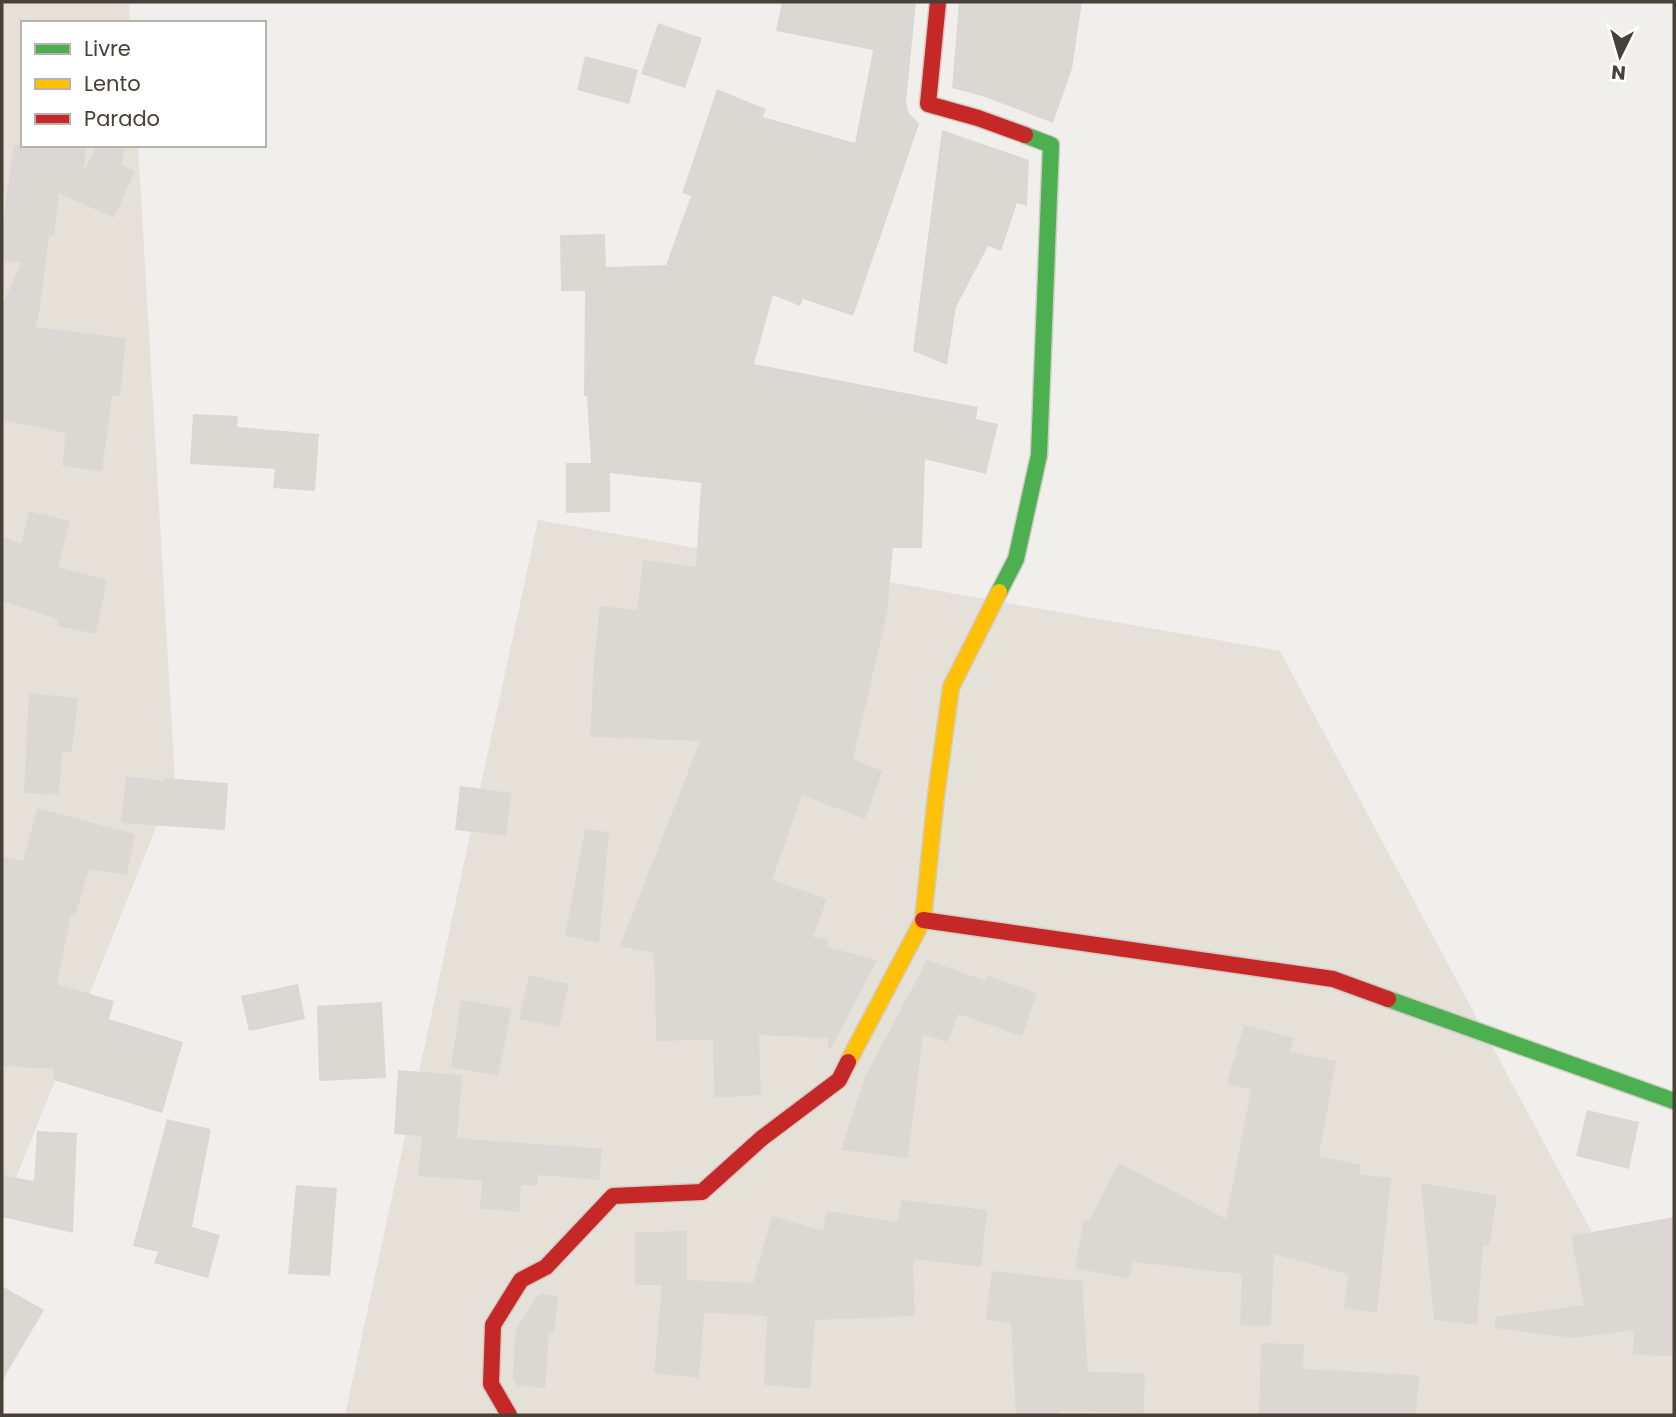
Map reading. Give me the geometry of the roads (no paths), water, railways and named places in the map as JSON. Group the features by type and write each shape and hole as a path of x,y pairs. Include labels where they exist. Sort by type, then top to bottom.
{"street":[{"path":"509,1415 491,1384 493,1325 521,1280 546,1267 613,1196 702,1192 762,1138 839,1080 923,920 951,687 1016,559 1039,455 1051,145 978,118 928,104 938,2"},
{"path":"923,920 1333,979 1674,1101"}]}
